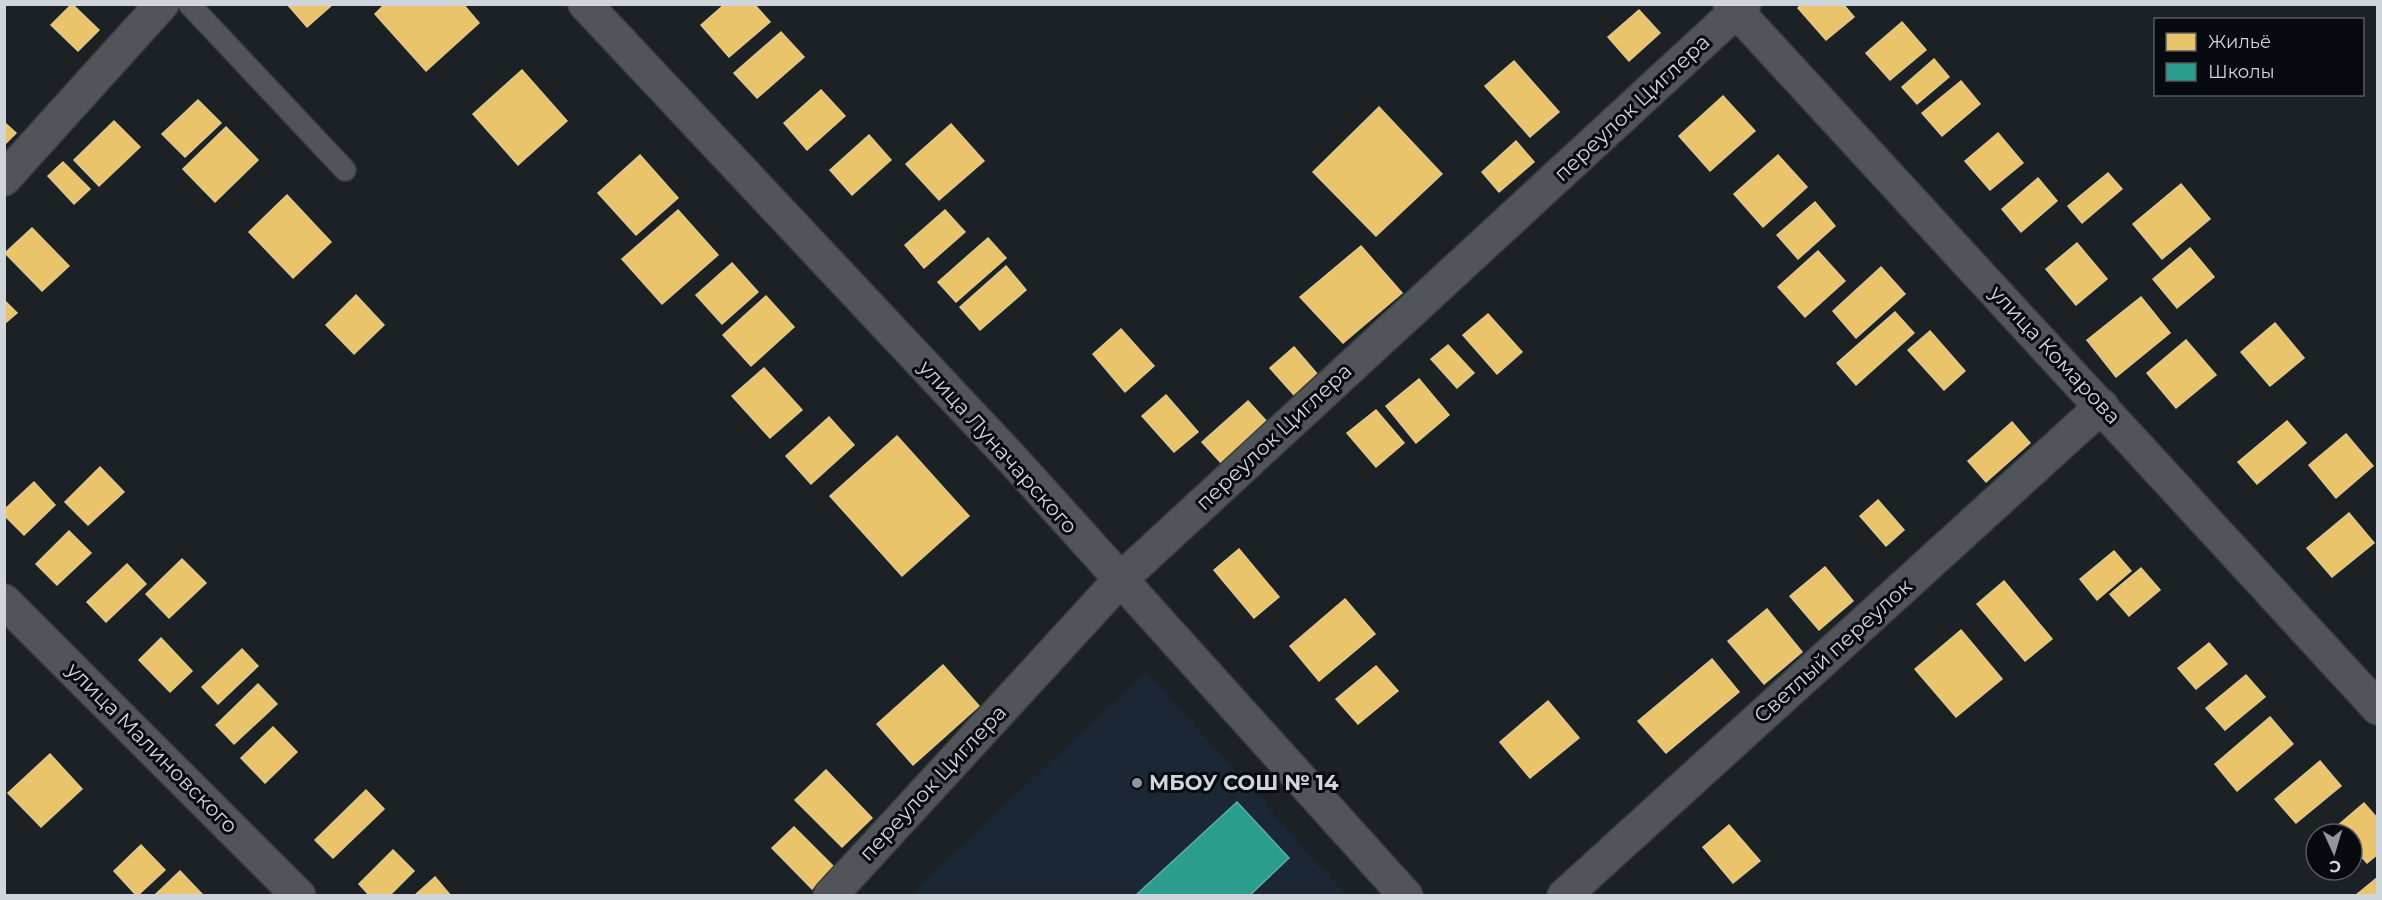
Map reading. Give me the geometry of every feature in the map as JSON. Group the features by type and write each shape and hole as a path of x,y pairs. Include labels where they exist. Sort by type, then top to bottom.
{"street":[{"path":"4,179 162,4"},
{"name":"улица Луначарского","path":"585,4 1014,461 1119,581 1406,896"},
{"name":"переулок Циглера","path":"830,896 1119,581 1737,7"},
{"name":"улица Комарова","path":"1737,7 2378,708"},
{"name":"Светлый переулок","path":"1564,896 2102,406"},
{"name":"улица Малиновского","path":"4,601 299,896"}],"lane":[{"path":"189,4 345,170"}],"shaded area":[{"name":"МБОУ СОШ № 14","path":"1146,671 1346,895 909,896"}],"building: Жильё":[{"path":"72,4 99,30 78,51 51,25"},
{"path":"287,4 333,4 307,27"},
{"path":"385,4 463,4 479,23 426,71 375,14"},
{"path":"725,4 754,4 770,22 729,57 701,25"},
{"path":"1802,4 1843,4 1854,17 1826,40 1798,8"},
{"path":"1639,10 1660,33 1629,61 1608,37"},
{"path":"1902,22 1926,50 1890,80 1866,53"},
{"path":"781,32 804,57 757,98 734,73"},
{"path":"1934,59 1949,77 1917,104 1902,87"},
{"path":"1514,61 1559,112 1530,137 1485,86"},
{"path":"522,70 567,121 518,165 473,114"},
{"path":"1961,81 1980,104 1942,136 1922,113"},
{"path":"821,90 845,116 807,150 784,123"},
{"path":"1723,96 1755,131 1710,171 1679,136"},
{"path":"198,100 221,123 185,157 162,134"},
{"path":"1379,107 1442,174 1376,236 1313,172"},
{"path":"114,121 140,147 99,186 74,160"},
{"path":"4,122 16,133 4,145"},
{"path":"951,124 984,161 939,200 906,164"},
{"path":"226,127 258,160 215,202 183,169"},
{"path":"1998,133 2023,163 1990,190 1965,161"},
{"path":"869,135 891,160 852,195 830,170"},
{"path":"1516,141 1534,162 1499,192 1482,172"},
{"path":"640,155 678,198 636,235 598,193"},
{"path":"1778,155 1807,187 1763,227 1734,194"},
{"path":"63,162 90,189 74,204 48,176"},
{"path":"2108,173 2122,189 2082,223 2068,206"},
{"path":"2038,178 2057,201 2021,232 2002,209"},
{"path":"2181,184 2210,219 2162,259 2133,224"},
{"path":"287,195 331,242 293,278 249,232"},
{"path":"1815,202 1835,226 1798,259 1777,235"},
{"path":"678,210 718,255 662,304 622,259"},
{"path":"945,210 965,232 924,268 905,245"},
{"path":"32,228 69,266 42,291 5,253"},
{"path":"988,238 1006,258 956,302 938,282"},
{"path":"2077,243 2107,279 2076,305 2046,269"},
{"path":"1361,246 1402,293 1343,343 1300,297"},
{"path":"2190,248 2214,277 2177,308 2153,279"},
{"path":"1818,251 1845,281 1805,317 1778,287"},
{"path":"732,263 758,292 722,324 696,295"},
{"path":"1006,266 1026,290 980,330 960,307"},
{"path":"1881,267 1905,294 1856,338 1833,311"},
{"path":"356,295 384,325 354,354 326,325"},
{"path":"766,296 794,327 751,366 723,335"},
{"path":"2141,297 2170,333 2116,377 2087,340"},
{"path":"4,300 17,313 4,324"},
{"path":"1895,312 1914,333 1856,385 1837,363"},
{"path":"1488,314 1522,352 1497,374 1463,335"},
{"path":"2275,323 2304,358 2270,386 2241,352"},
{"path":"1121,329 1154,366 1125,392 1093,354"},
{"path":"1930,331 1965,371 1944,390 1908,350"},
{"path":"2186,340 2216,375 2176,408 2147,373"},
{"path":"1448,345 1474,373 1457,388 1431,359"},
{"path":"1294,347 1318,375 1294,395 1270,368"},
{"path":"764,368 802,410 770,438 732,396"},
{"path":"1419,379 1449,415 1416,443 1386,406"},
{"path":"1166,395 1198,432 1174,452 1142,416"},
{"path":"1248,401 1269,424 1223,465 1202,442"},
{"path":"1376,410 1404,443 1376,467 1347,433"},
{"path":"829,417 854,445 811,484 786,456"},
{"path":"2287,421 2306,443 2257,484 2238,462"},
{"path":"2012,422 2030,443 1986,482 1968,461"},
{"path":"2346,434 2373,466 2336,498 2309,465"},
{"path":"897,436 969,516 902,576 830,496"},
{"path":"100,467 124,492 88,525 65,502"},
{"path":"34,482 55,505 24,535 4,515 4,510"},
{"path":"1878,500 1904,530 1886,546 1860,516"},
{"path":"2349,513 2374,543 2332,577 2307,548"},
{"path":"69,531 91,553 57,585 36,564"},
{"path":"1239,549 1279,597 1254,618 1214,570"},
{"path":"2114,551 2131,571 2097,600 2080,579"},
{"path":"182,559 206,583 169,618 146,594"},
{"path":"127,564 146,584 106,622 87,602"},
{"path":"1825,567 1853,601 1819,630 1790,596"},
{"path":"2141,568 2160,590 2129,616 2110,594"},
{"path":"2004,581 2052,639 2025,661 1977,604"},
{"path":"1345,599 1375,634 1319,681 1290,646"},
{"path":"1767,609 1802,652 1764,684 1728,641"},
{"path":"1961,630 2002,679 1956,717 1915,669"},
{"path":"161,638 192,671 170,692 139,660"},
{"path":"2209,643 2227,664 2196,689 2178,668"},
{"path":"242,649 258,666 218,704 202,687"},
{"path":"1712,659 1739,692 1666,753 1638,721"},
{"path":"943,665 979,706 913,765 877,724"},
{"path":"1376,666 1398,691 1358,724 1336,699"},
{"path":"2246,675 2265,697 2225,730 2206,708"},
{"path":"258,684 277,704 234,744 216,725"},
{"path":"1548,701 1579,738 1530,778 1500,742"},
{"path":"2270,717 2293,744 2237,791 2215,764"},
{"path":"273,727 297,752 265,783 241,758"},
{"path":"50,754 82,789 41,827 8,793"},
{"path":"2320,761 2341,786 2296,823 2275,799"},
{"path":"826,770 872,818 842,847 795,800"},
{"path":"366,790 384,809 333,858 315,840"},
{"path":"2364,803 2378,819 2378,854 2367,863 2364,860 2364,822 2342,822"},
{"path":"1729,825 1760,861 1733,883 1703,847"},
{"path":"794,827 834,867 812,889 772,848"},
{"path":"141,845 165,870 137,896 114,871"},
{"path":"393,850 414,871 389,896 370,896 359,884"},
{"path":"180,871 202,894 154,896"},
{"path":"435,877 451,896 414,896"},
{"path":"2378,877 2378,896 2356,896 2356,895"}],"building: Школы":[{"path":"1237,802 1289,858 1249,896 1135,896"}],"place":[{"name":"МБОУ СОШ № 14","path":"1137,783"}]}
